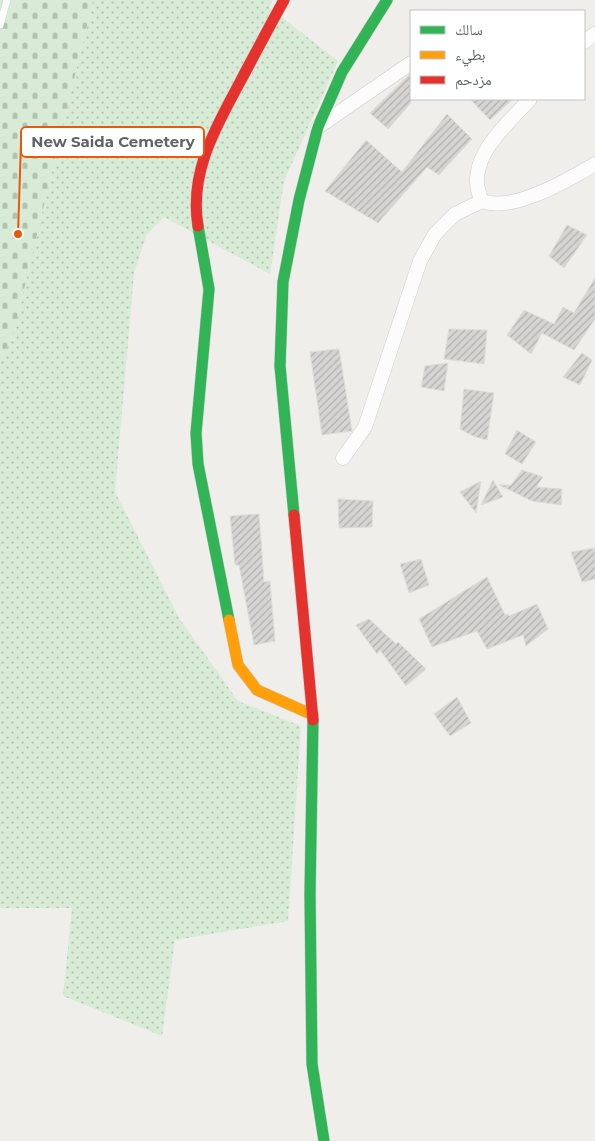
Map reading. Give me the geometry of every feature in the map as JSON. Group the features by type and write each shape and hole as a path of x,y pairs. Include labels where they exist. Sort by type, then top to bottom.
{"street":[{"path":"284,0 213,132 203,157 197,184 196,214 209,289 196,433 198,464 208,523 238,665 257,690 313,715"},
{"path":"324,1141 312,1064 310,894 313,715 280,366 283,282 299,200 318,127 342,72 387,0"},
{"path":"318,127 410,64"},
{"path":"529,100 482,155 476,181 476,190 482,201 491,205 514,202 569,179 595,164"},
{"path":"343,458 365,427 420,261 435,234 456,214 482,201"}],"lane":[{"path":"0,25 7,0"}],"green space":[{"path":"0,0 93,0 14,331 0,363"},
{"path":"93,0 272,0 270,8 338,61 284,181 270,274 164,217 147,234 134,273 115,492 179,618 238,701 301,726 288,921 175,940 162,1036 63,996 72,908 0,908 0,363 14,331"}],"building":[{"path":"410,74 411,103 388,129 370,113"},
{"path":"471,100 512,100 490,120"},
{"path":"447,114 472,139 439,175 427,167 378,223 325,191 366,140 402,172"},
{"path":"567,225 587,235 564,268 549,256"},
{"path":"595,278 595,319 574,350 542,333 531,354 507,335 524,310 554,324 563,307 574,313"},
{"path":"449,329 487,330 484,364 444,359"},
{"path":"339,349 352,431 322,435 310,352"},
{"path":"582,353 592,360 580,385 563,377"},
{"path":"448,363 444,391 421,387 425,366"},
{"path":"464,389 494,393 487,440 475,437 460,429"},
{"path":"517,430 536,442 522,464 505,454"},
{"path":"522,470 543,477 536,487 562,489 561,505 532,501 499,485 511,485"},
{"path":"493,480 503,497 481,505"},
{"path":"481,481 476,513 460,492"},
{"path":"338,499 373,501 372,527 339,528"},
{"path":"259,514 264,582 270,581 275,641 254,645 239,565 235,565 230,516"},
{"path":"595,548 595,579 582,582 571,552"},
{"path":"421,559 429,585 409,593 400,564"},
{"path":"487,577 505,615 508,614 509,616 537,604 548,629 526,646 523,635 487,649 477,631 432,647 419,619"},
{"path":"369,619 396,644 398,642 426,669 406,686 380,650 377,654 356,625"},
{"path":"457,697 471,723 450,736 434,714"}],"traffic: fast":[{"path":"294,515 280,366 283,282 299,200 318,127 342,72 387,0"},
{"path":"198,226 209,289 196,433 198,464 229,620"},
{"path":"313,720 310,894 312,1064 324,1141"}],"traffic: slow":[{"path":"229,620 238,665 257,690 313,715"}],"traffic: jam":[{"path":"198,226 197,187 207,151 222,116 284,0"},
{"path":"294,515 313,720"}],"place":[{"name":"New Saida Cemetery","path":"18,234"}]}
